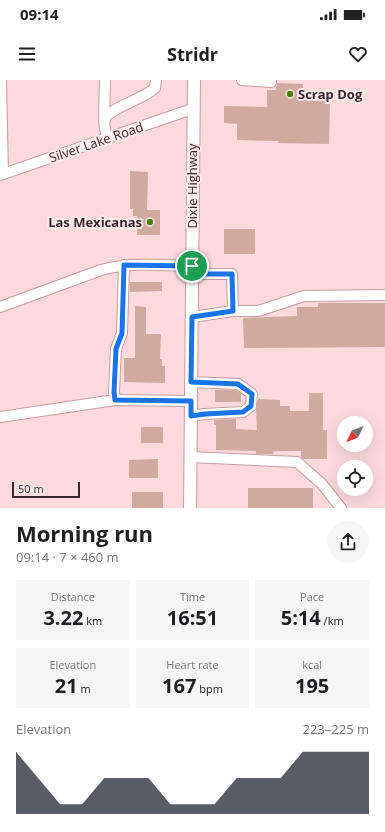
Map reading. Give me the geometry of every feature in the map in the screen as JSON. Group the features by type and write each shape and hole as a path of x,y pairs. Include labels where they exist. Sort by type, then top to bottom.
{"main road":[{"name":"Dixie Highway","path":"190,508 192,109 194,80"}],"street":[{"path":"1,80 2,174"},
{"path":"105,80 104,120 107,137"},
{"path":"104,120 109,112 152,92 155,88 156,80"},
{"path":"242,80 271,82"},
{"name":"Silver Lake Road","path":"2,174 192,109"},
{"path":"115,400 116,349 122,333 124,265"},
{"path":"0,307 101,270 124,265 232,274 233,311"},
{"path":"192,317 233,311 258,311 304,296 385,295"},
{"path":"191,382 238,384 252,394 251,406 243,412 191,416"},
{"path":"0,418 115,400 191,401"},
{"path":"190,457 297,462 322,484 341,508"}],"building":[{"path":"277,83 303,84 303,90 313,90 313,101 330,101 329,144 278,143 278,141 237,140 237,124 224,123 224,106 267,107 267,90 276,90"},
{"path":"130,171 148,172 147,210 160,210 160,235 137,235 137,216 133,216 133,209 130,209"},
{"path":"224,229 255,229 255,254 224,254"},
{"path":"130,282 162,282 162,291 130,292"},
{"path":"318,303 385,303 385,347 244,348 243,318 297,316 297,307 318,307"},
{"path":"135,306 146,307 146,334 161,334 160,359 162,359 162,366 165,366 165,383 124,382 124,358 135,358"},
{"path":"215,390 236,390 241,394 241,402 215,402"},
{"path":"309,393 323,393 323,430 327,430 327,459 303,459 301,457 301,451 274,451 273,454 256,454 256,451 216,450 216,425 214,425 214,420 236,419 236,429 257,430 256,409 258,399 280,400 280,406 290,406 290,411 309,411"},
{"path":"141,427 163,427 163,443 141,443"},
{"path":"158,459 158,478 129,478 129,460"},
{"path":"248,488 313,488 313,508 248,508"},
{"path":"132,492 163,492 163,508 132,508"}],"place":[{"name":"Scrap Dog","path":"290,94"},
{"name":"Las Mexicanas","path":"150,222"}],"route":[{"path":"124,265 192,266 192,274 232,274 233,311 192,317 191,382 238,384 252,394 251,406 243,412 191,416 191,401 115,400 116,349 122,333 124,265"}]}
